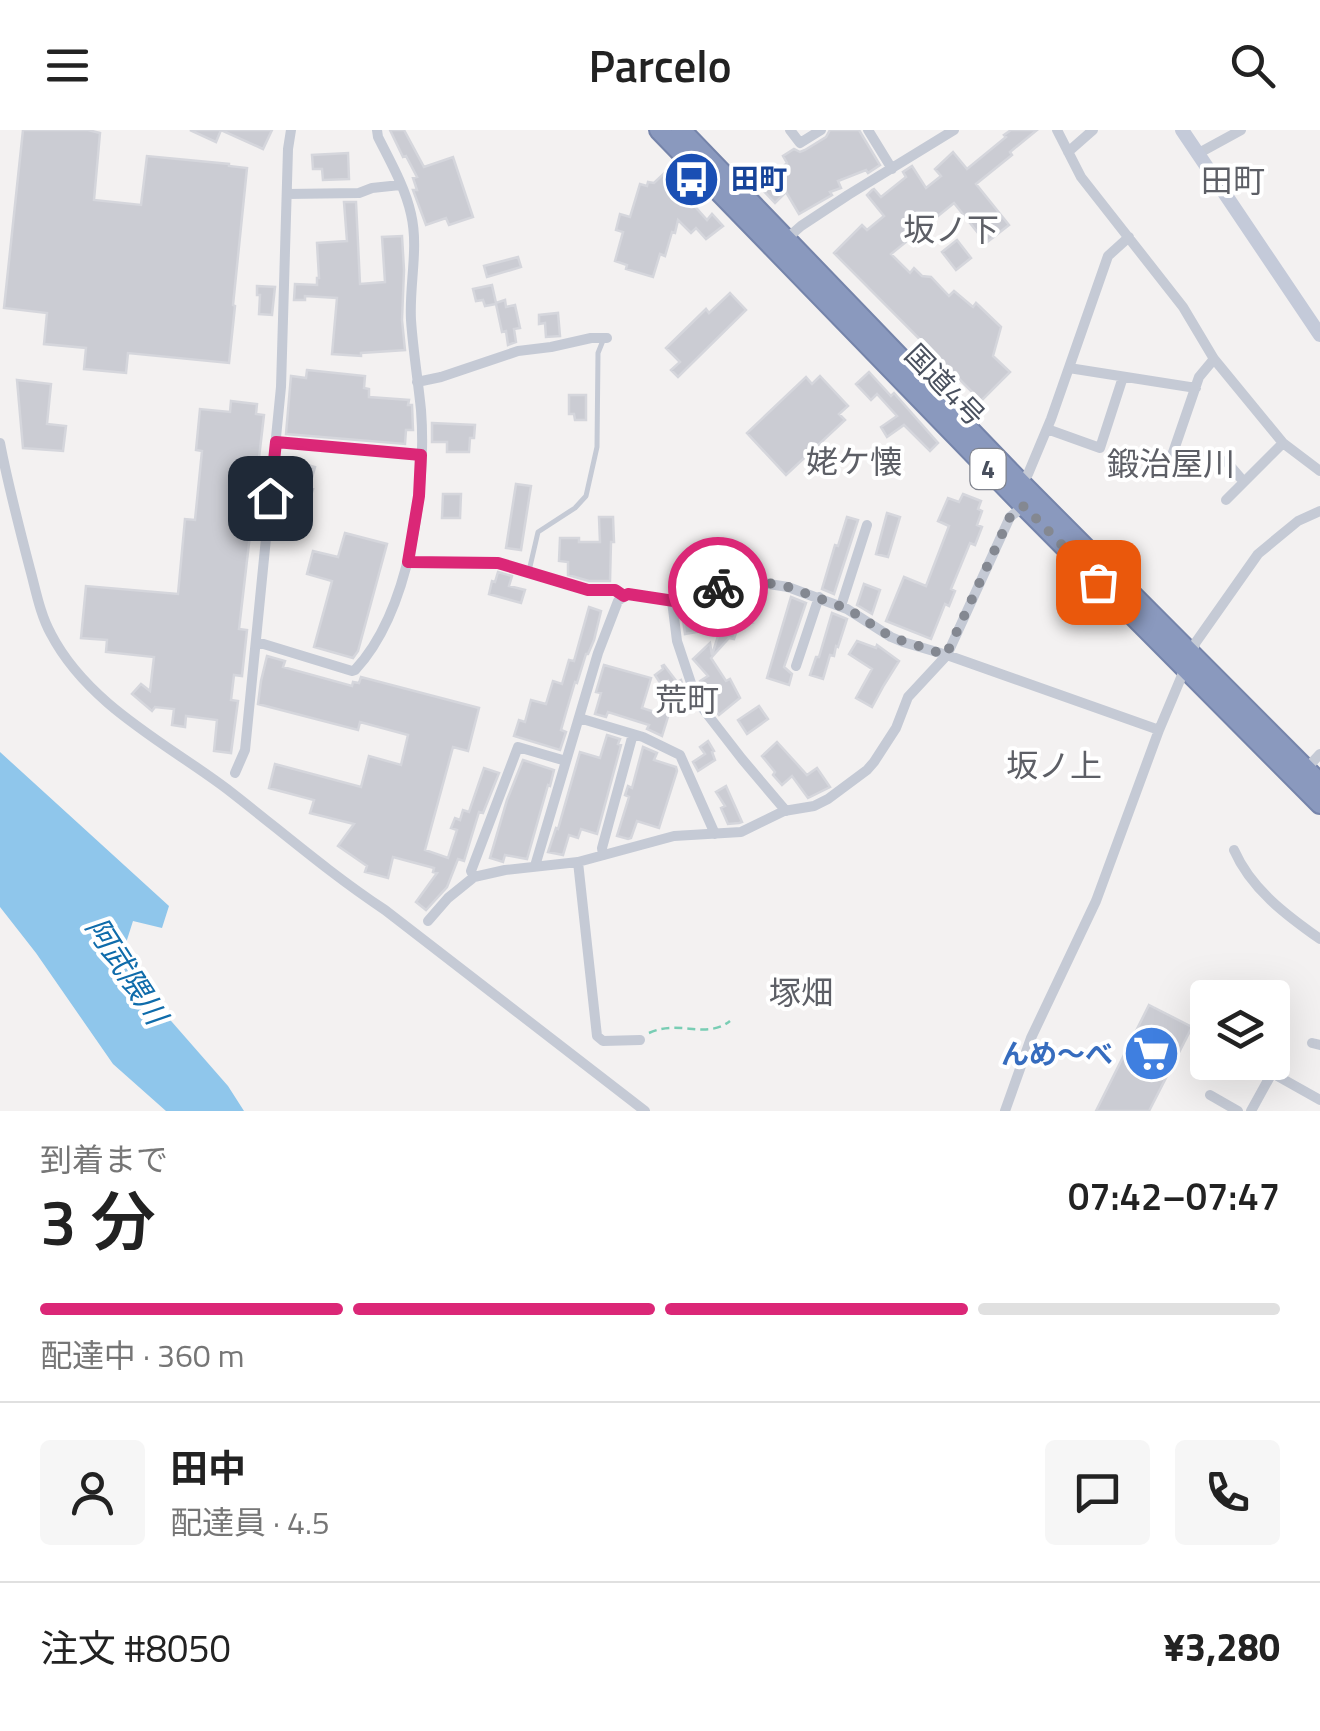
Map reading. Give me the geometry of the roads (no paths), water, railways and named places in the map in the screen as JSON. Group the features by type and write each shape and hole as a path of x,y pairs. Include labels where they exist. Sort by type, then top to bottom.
{"highway":[{"name":"国道4号","path":"659,130 1020,482 1320,804"},
{"name":"国道4号","path":"680,130 781,245 1024,506 1320,783"}],"main road":[{"path":"1182,130 1320,335"}],"street":[{"path":"236,774 244,750 281,387 291,130"},
{"path":"256,642 352,672 382,631 408,562 421,455 421,412 411,315 412,218 378,130"},
{"path":"790,130 800,143 821,130"},
{"path":"868,130 892,169"},
{"path":"781,245 817,216 954,130"},
{"path":"1057,130 1087,185 1183,307 1214,359 1283,443 1320,472"},
{"path":"1068,152 1093,130"},
{"path":"1199,154 1242,130"},
{"path":"287,194 359,193 400,185"},
{"path":"1020,482 1028,474 1047,429 1108,256 1129,237"},
{"path":"417,382 518,350 606,338"},
{"path":"1166,473 1200,378 1214,359"},
{"path":"1069,368 1196,388"},
{"path":"1047,429 1100,448 1123,377"},
{"path":"276,442 421,455"},
{"path":"0,443 41,611 61,651 91,687 645,1111"},
{"path":"1226,500 1283,443"},
{"path":"1226,461 1244,482"},
{"path":"428,921 474,877 578,862 674,836 741,832 786,810 814,806 828,799 867,770 896,728 908,697 946,655 1010,517 1024,506"},
{"path":"1005,1111 1031,1038 1096,901 1196,642 1258,554 1298,521 1320,511"},
{"path":"841,606 867,525"},
{"path":"408,562 498,563 588,590 615,590 624,596"},
{"path":"535,866 604,636 618,601 628,594 672,601 744,580 788,587 841,606 891,637 1159,730"},
{"path":"796,666 819,597"},
{"path":"672,601 676,641 697,701 786,810"},
{"path":"579,718 633,734 680,755 715,834"},
{"path":"603,856 633,734"},
{"path":"474,877 471,871 518,748 566,761"},
{"path":"1306,769 1320,754"},
{"path":"1234,850 1253,883 1289,917 1320,939"},
{"path":"578,862 597,1036 604,1041 640,1040"},
{"path":"1250,1111 1268,1080"},
{"path":"1284,1080 1320,1100"},
{"path":"1210,1095 1238,1111"}],"lane":[{"path":"530,571 538,532 586,496 597,447 598,353 606,338"}],"water":[{"name":"阿武隈川","path":"0,752 169,906 162,928 133,921 126,943 137,982 228,1086 244,1111 166,1111 113,1064 0,907"}],"place":[{"name":"田町","path":"692,179"},
{"name":"んめ～べ","path":"1152,1054"}],"district":[{"name":"田町","path":"1233,181"},
{"name":"坂ノ下","path":"951,230"},
{"name":"姥ケ懐","path":"854,462"},
{"name":"鍛治屋川","path":"1171,464"},
{"name":"荒町","path":"687,700"},
{"name":"坂ノ上","path":"1054,766"},
{"name":"塚畑","path":"801,993"}]}
